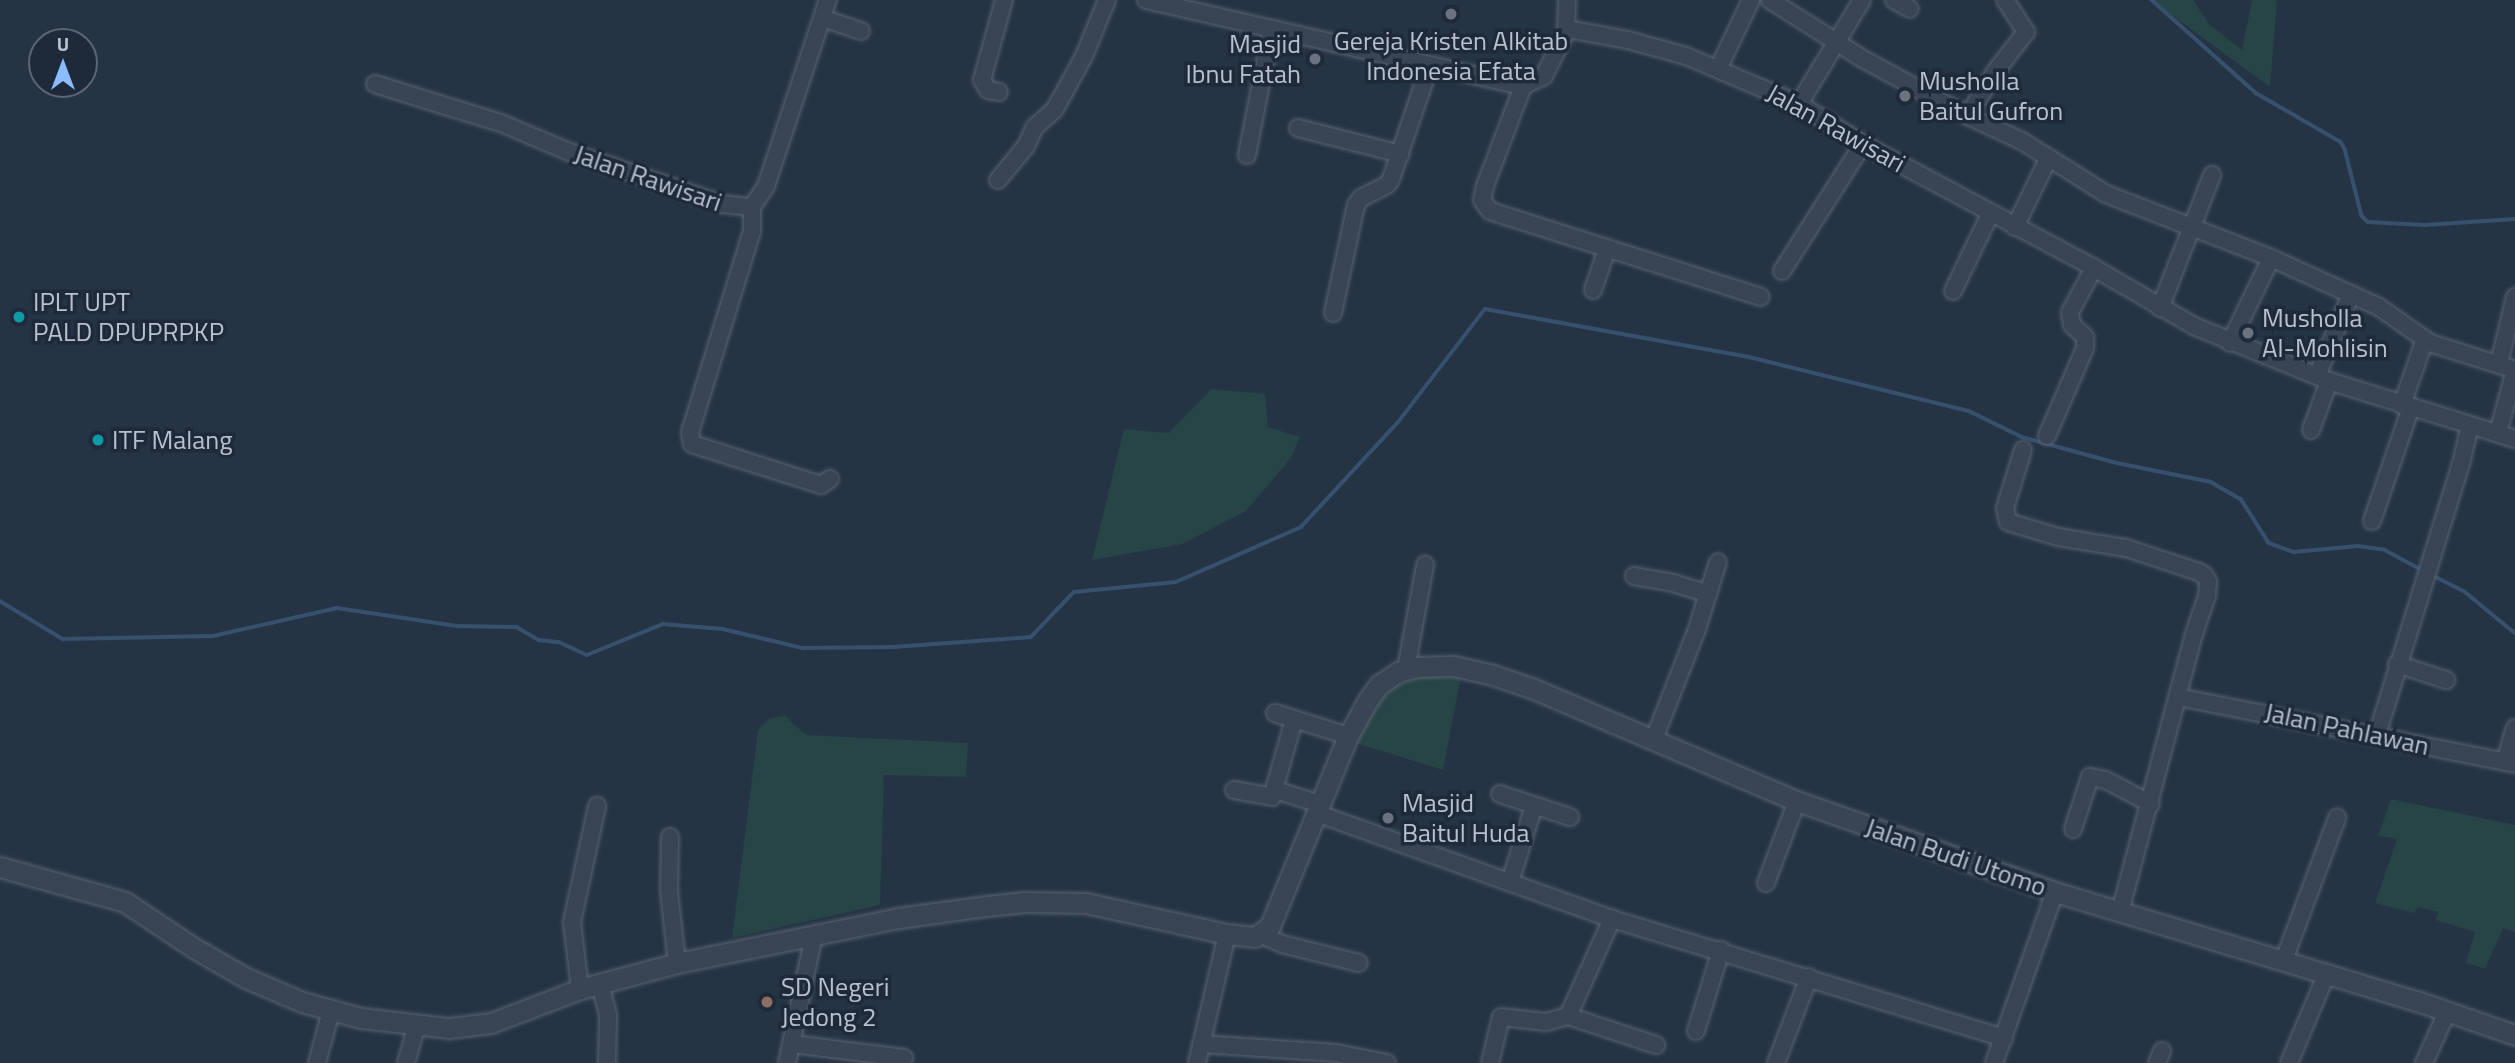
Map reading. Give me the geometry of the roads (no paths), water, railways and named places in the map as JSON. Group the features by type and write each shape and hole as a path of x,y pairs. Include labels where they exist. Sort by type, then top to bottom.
{"street":[{"name":"Jalan Rawisari","path":"375,83 501,123 567,150 722,204 752,207 766,186 828,0"},
{"path":"999,92 988,90 982,80 1004,0"},
{"path":"998,180 1026,146 1035,127 1055,109 1084,56 1107,0"},
{"path":"1146,0 1271,31 1523,86 1544,76 1566,32 1567,0"},
{"path":"1719,68 1751,0"},
{"path":"1770,0 1835,42 1968,116 2022,141 2106,194 2192,230 2271,258 2351,294 2379,307 2425,339 2507,367"},
{"path":"1799,104 1862,0"},
{"path":"1894,0 1910,9"},
{"path":"1968,116 1995,72 2026,32 2005,0"},
{"path":"822,18 862,31"},
{"path":"1247,155 1271,31"},
{"name":"Jalan Rawisari","path":"1566,32 1581,31 1628,40 1719,68 1799,104 1863,144 2094,268 2160,308 2230,342 2323,379 2515,439"},
{"path":"1333,313 1356,205 1361,198 1387,185 1401,154 1430,65"},
{"path":"1523,86 1485,186 1485,206 1490,211 1761,297"},
{"path":"1298,128 1401,154"},
{"path":"1782,271 1863,144"},
{"path":"2015,227 2048,159"},
{"path":"2160,308 2212,175"},
{"path":"752,207 752,231 690,432 692,444 821,485 830,479"},
{"path":"1953,290 1990,214"},
{"path":"1593,290 1607,249"},
{"path":"2230,342 2271,258"},
{"path":"2047,436 2085,348 2085,337 2072,325 2070,317 2094,268"},
{"path":"2311,430 2323,379 2351,294"},
{"path":"2498,433 2515,297"},
{"path":"2372,521 2425,339"},
{"path":"2377,735 2461,464 2470,425"},
{"path":"2024,450 2005,508 2004,515 2008,522 2058,537 2126,548 2205,576 2207,596 2120,912"},
{"path":"1654,739 1718,562"},
{"path":"1262,935 1274,917 1348,736 1379,685 1388,677 1406,669 1425,565"},
{"path":"1634,576 1673,583 1708,594"},
{"path":"2398,664 2446,680"},
{"name":"Jalan Budi Utomo","path":"1406,669 1437,665 1490,674 1654,739 1797,801 2055,892 2327,973 2515,1035"},
{"name":"Jalan Pahlawan","path":"2178,697 2510,763"},
{"path":"1275,713 1348,736"},
{"path":"1234,790 1272,797 1294,720"},
{"path":"2510,763 2515,729"},
{"path":"2073,829 2090,777 2106,780 2151,804"},
{"path":"1275,790 1612,919 2004,1038"},
{"path":"1500,794 1570,817"},
{"path":"1766,883 1797,801"},
{"path":"580,989 572,922 597,806"},
{"path":"1510,882 1534,806"},
{"path":"2284,960 2337,817"},
{"path":"670,837 669,891 677,962"},
{"path":"0,867 125,902 194,948 246,978 331,1011 449,1028 491,1023 580,989 677,962 898,918 986,906 1061,901 1114,908 1227,934 1262,935 1282,944 1359,963"},
{"path":"1994,1063 2055,892"},
{"path":"1568,1016 1612,919"},
{"path":"1197,1063 1227,934"},
{"path":"787,1063 814,935"},
{"path":"1696,1031 1721,950"},
{"path":"2288,1063 2327,973"},
{"path":"1776,1063 1809,977"},
{"path":"600,983 608,1016 607,1063"},
{"path":"317,1063 331,1011"},
{"path":"2424,1063 2447,1012"},
{"path":"1490,1063 1501,1017 1546,1023 1568,1016 1656,1045"},
{"path":"406,1063 417,1025"},
{"path":"1201,1044 1336,1053 1387,1063"},
{"path":"792,1045 904,1058"}],"waterway":[{"path":"2152,0 2256,93 2341,142 2362,216 2368,222 2425,225 2515,219"},
{"path":"0,601 63,639 213,636 337,608 457,626 517,627 539,640 559,642 587,655 663,624 723,629 803,648 893,647 1031,637 1074,592 1176,582 1301,527 1399,421 1485,309 1749,357 1969,411 2022,437 2117,463 2211,482 2241,499 2269,543 2294,552 2358,546 2385,550 2422,570"},
{"path":"2432,575 2464,591 2515,633"}],"place":[{"name":"Gereja Kristen Alkitab Indonesia Efata","path":"1451,14"},
{"name":"Masjid Ibnu Fatah","path":"1315,59"},
{"name":"Musholla Baitul Gufron","path":"1905,96"},
{"name":"IPLT UPT PALD DPUPRPKP","path":"19,317"},
{"name":"Musholla Al-Mohlisin","path":"2248,333"},
{"name":"ITF Malang","path":"98,440"},
{"name":"Masjid Baitul Huda","path":"1388,818"},
{"name":"SD Negeri Jedong 2","path":"767,1002"}]}
